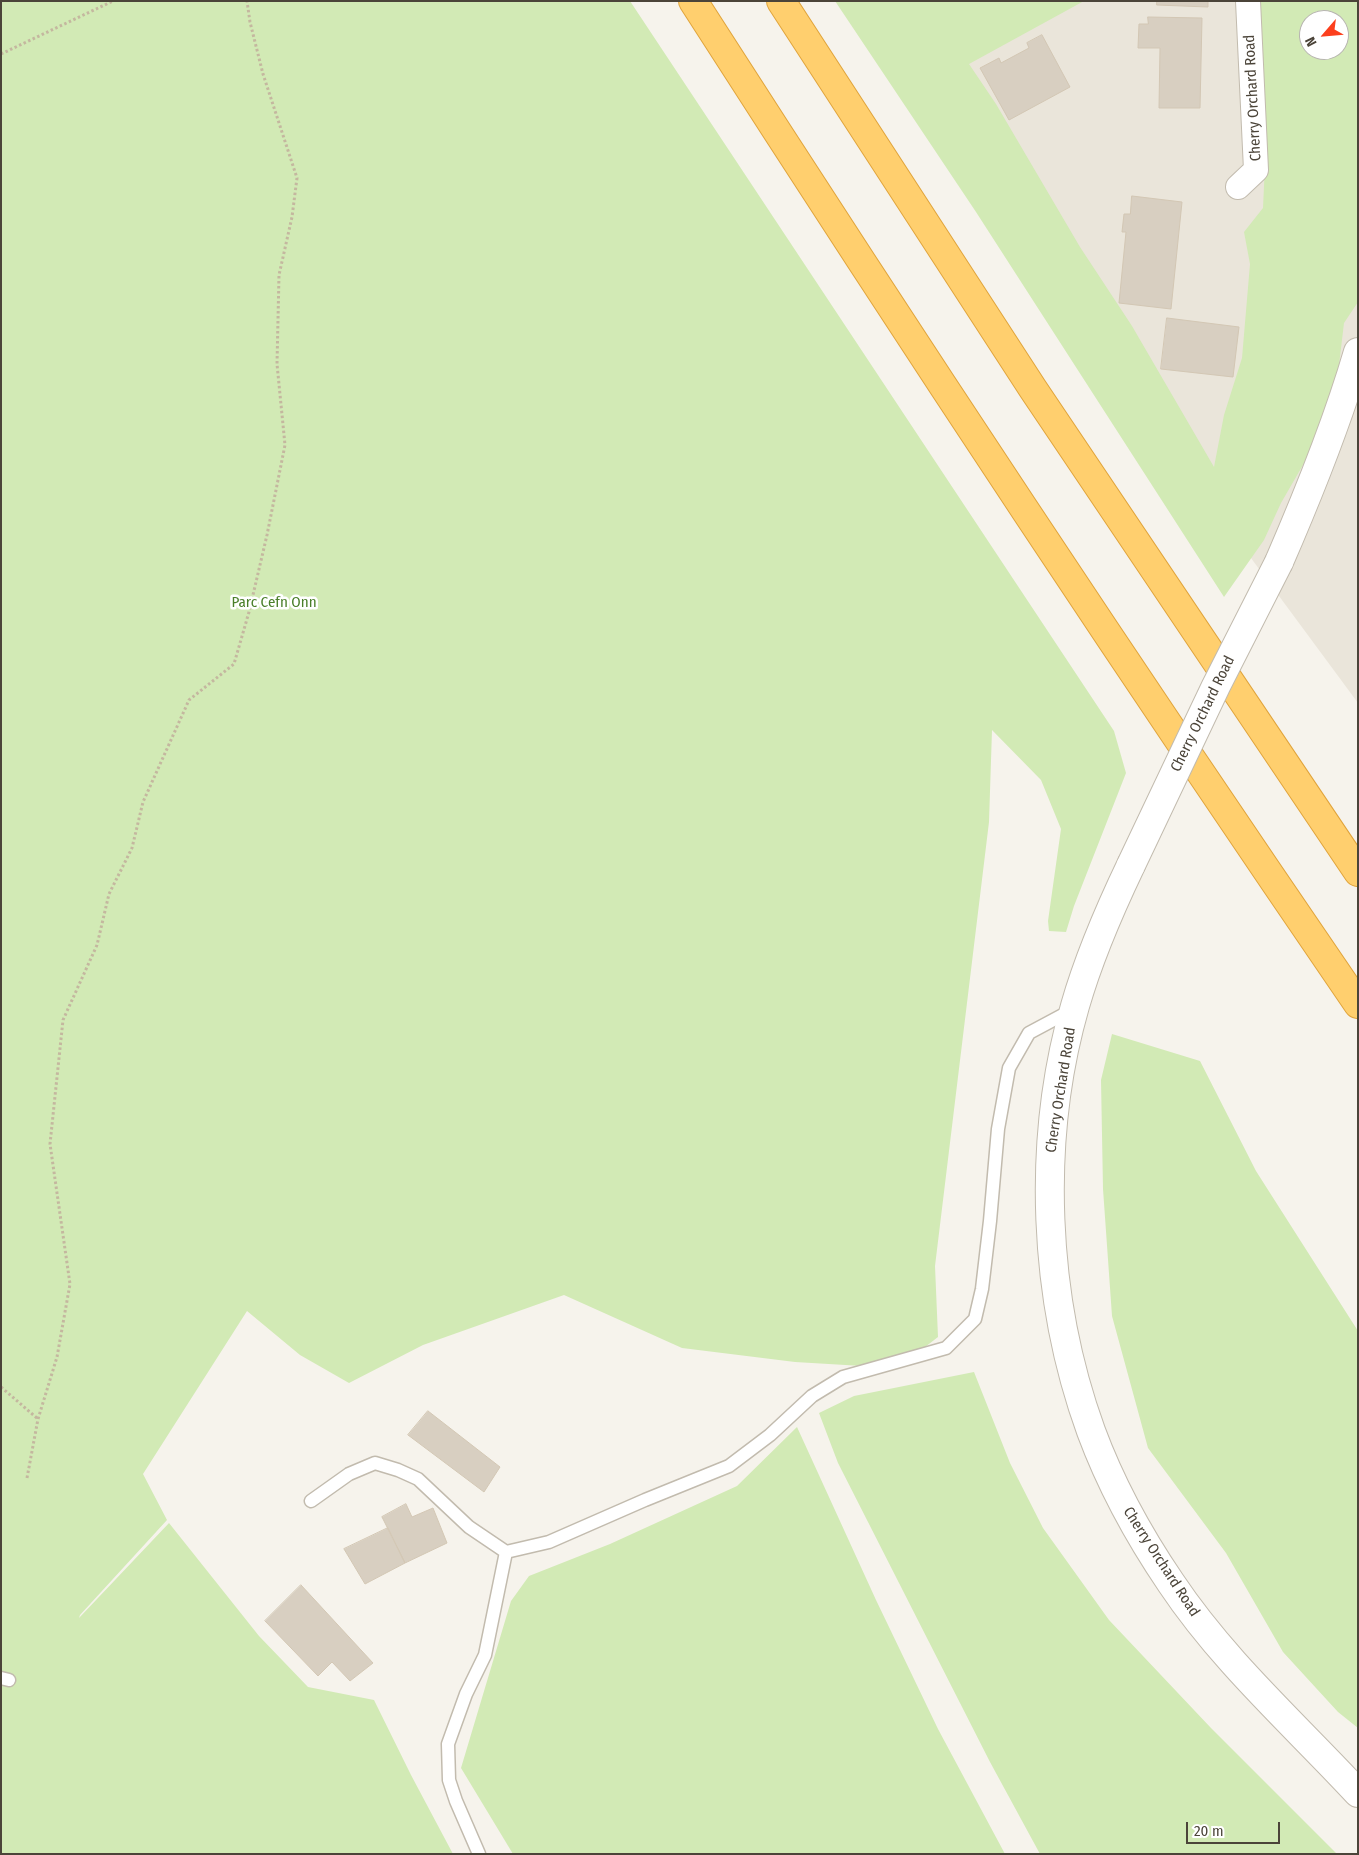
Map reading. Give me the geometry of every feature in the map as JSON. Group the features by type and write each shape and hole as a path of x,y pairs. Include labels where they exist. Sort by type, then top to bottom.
{"highway":[{"path":"693,1 968,424 1233,822 1358,1004"},
{"path":"781,1 1033,389 1358,872"}],"street":[{"name":"Cherry Orchard Road","path":"1238,187 1256,170 1248,1"},
{"name":"Cherry Orchard Road","path":"1358,352 1328,444 1279,562 1216,686 1096,943 1074,1009 1060,1077 1053,1131 1050,1176 1051,1235 1056,1287 1077,1386 1091,1432 1129,1516 1171,1584 1228,1656 1358,1793"}],"lane":[{"path":"311,1501 349,1474 375,1463 418,1479 468,1527 506,1552 548,1542 729,1466 770,1435 812,1396 843,1378 946,1348 975,1319 982,1289 998,1129 1009,1068 1029,1033 1074,1009"},
{"path":"480,1854 456,1801 449,1780 448,1744 466,1694 485,1655 506,1552"}],"path":[{"path":"2,54 113,1"},
{"path":"27,1478 38,1419 57,1358 70,1284 50,1144 63,1020 97,945 109,894 132,848 143,802 189,700 234,664 249,612 267,535 285,445 277,364 279,275 292,217 297,178 263,74 250,22 247,1"},
{"path":"1,1387 38,1419"}],"shaded area":[{"path":"1019,1 1358,1 1358,703 1186,470 912,62"}],"green space":[{"name":"Parc Cefn Onn","path":"1,1 630,1 1114,731 1126,773 1074,906 1066,932 1049,931 1048,921 1061,829 1041,780 992,730 989,822 935,1266 938,1337 916,1354 879,1367 795,1362 682,1348 564,1295 423,1345 349,1383 300,1355 247,1311 143,1474 167,1520 79,1618 169,1523 259,1636 308,1687 374,1700 453,1854 1,1854"},
{"path":"835,1 1084,1 969,64 996,104 1080,247 1132,326 1214,467 1224,415 1242,358 1250,264 1244,232 1263,208 1265,164 1254,1 1358,1 1358,302 1344,323 1339,365 1307,458 1281,503 1264,540 1224,597 976,212"},
{"path":"1112,1034 1200,1061 1256,1171 1358,1331 1358,1728 1338,1712 1283,1652 1226,1553 1148,1448 1112,1316 1103,1189 1101,1080"},
{"path":"974,1372 1010,1463 1043,1528 1109,1620 1211,1728 1337,1854 1040,1854 990,1762 838,1463 819,1413 854,1396"},
{"path":"797,1427 876,1600 938,1729 1005,1854 513,1854 461,1768 511,1601 529,1576 610,1544 737,1486"}],"building":[{"path":"1157,1 1208,1 1208,7 1157,5"},
{"path":"1148,17 1202,18 1200,108 1159,108 1160,48 1138,48 1139,24 1148,24"},
{"path":"1042,35 1070,87 1009,120 980,68 999,58 1001,63 1029,48 1027,43"},
{"path":"1132,196 1182,202 1171,309 1119,303 1126,232 1122,232 1124,214 1130,214"},
{"path":"1167,318 1239,327 1233,377 1161,369"},
{"path":"428,1411 500,1467 484,1492 408,1435"},
{"path":"406,1504 412,1517 433,1508 447,1543 405,1563 382,1517"},
{"path":"388,1528 405,1563 365,1584 344,1549"},
{"path":"301,1585 373,1663 350,1681 332,1662 318,1676 265,1621"}]}
